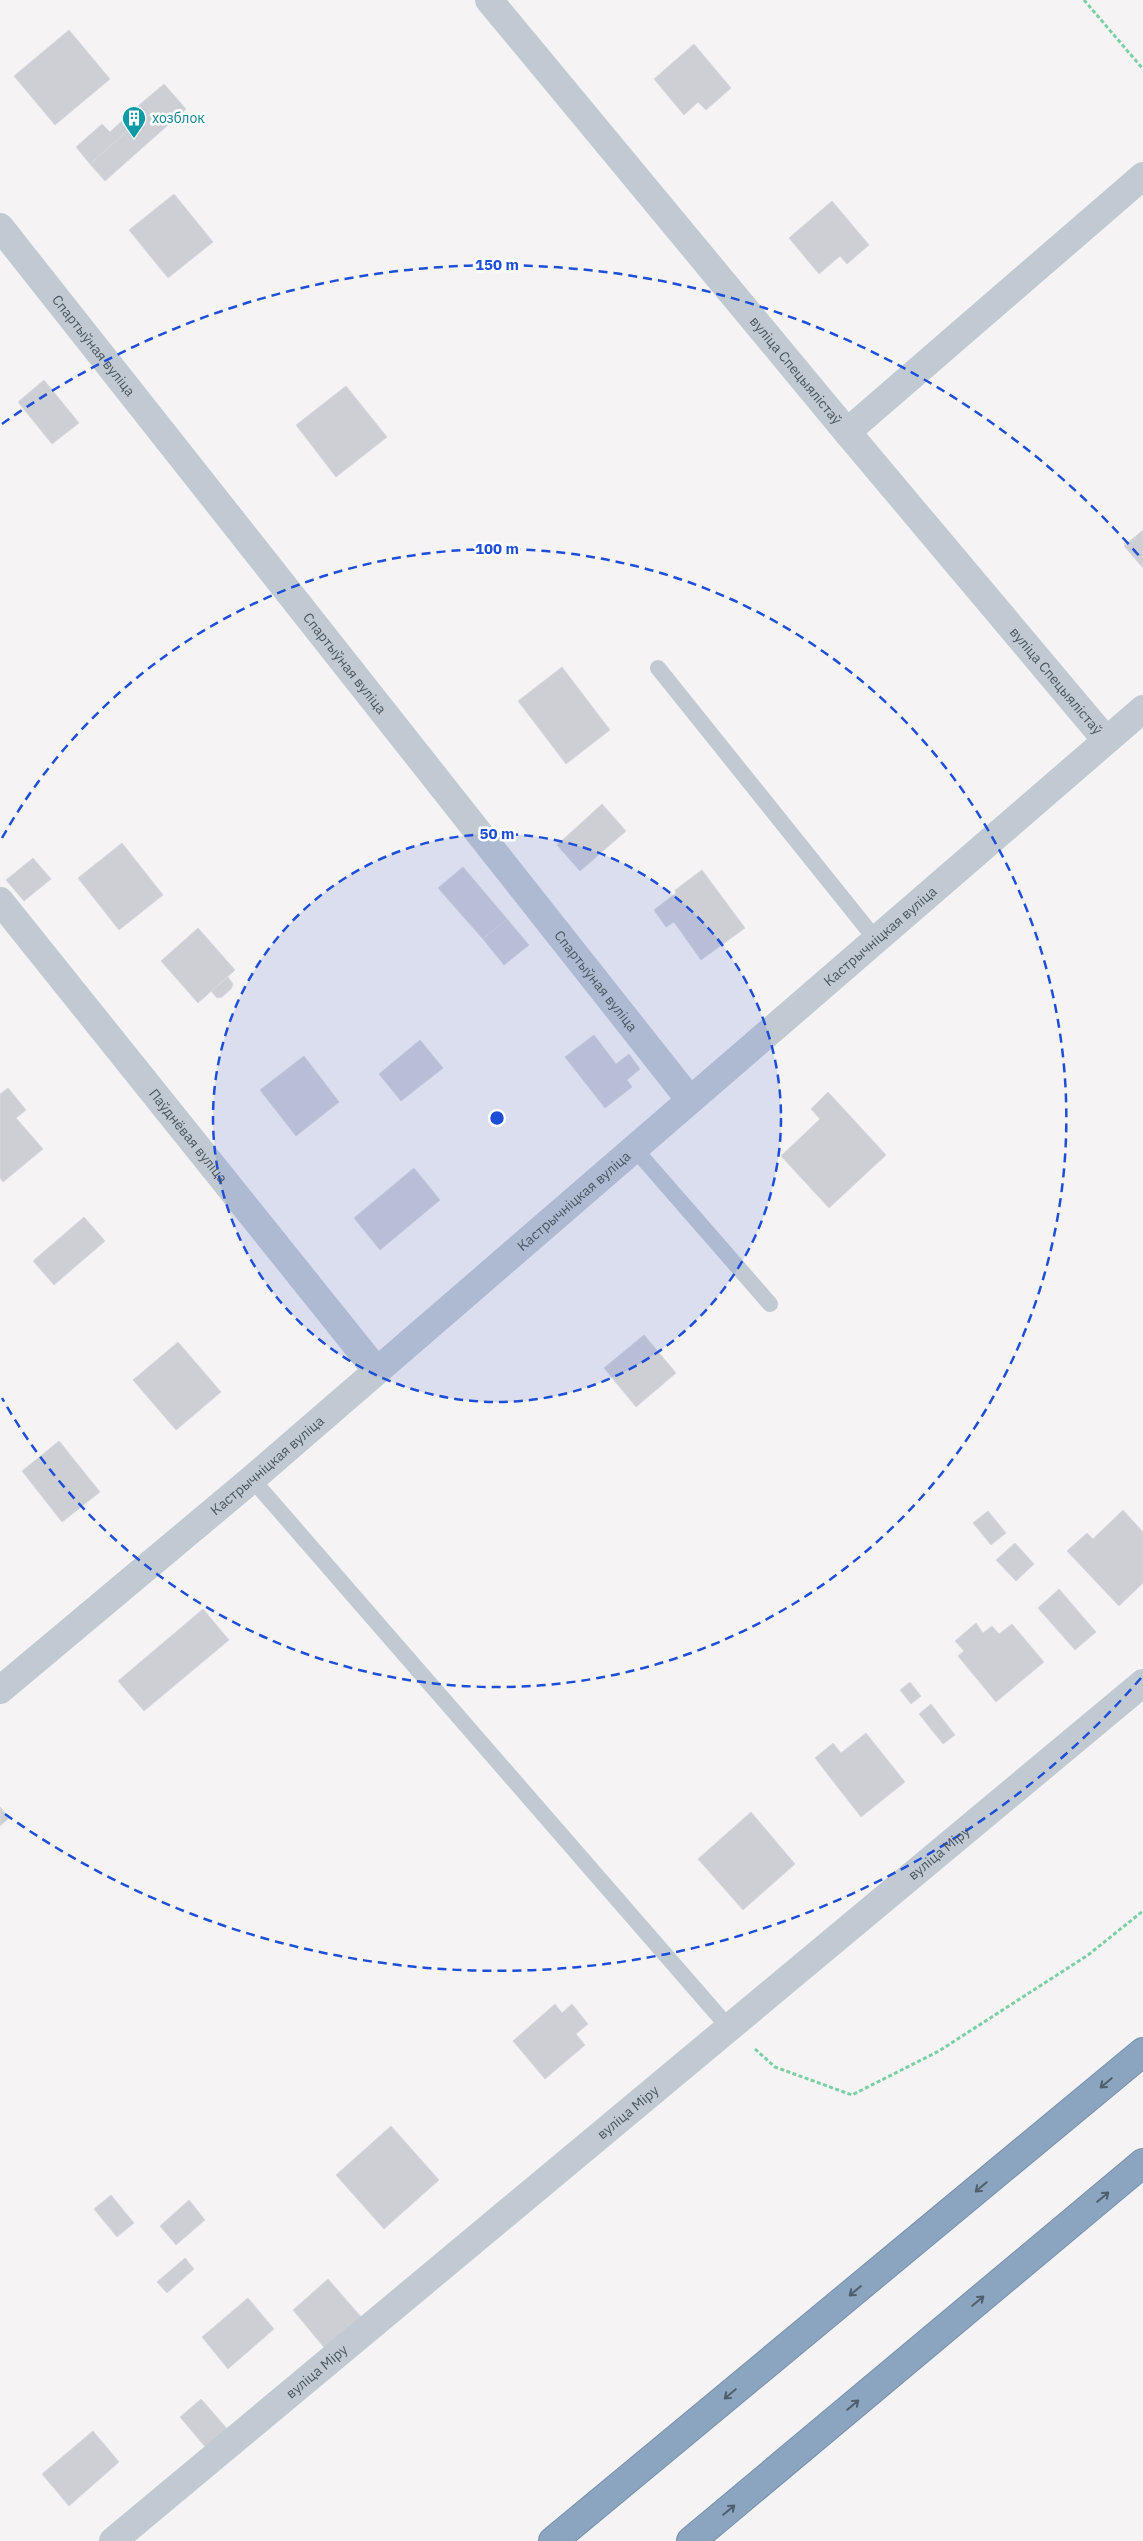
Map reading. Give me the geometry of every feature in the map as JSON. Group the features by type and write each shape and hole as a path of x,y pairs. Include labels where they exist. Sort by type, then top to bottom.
{"highway":[{"path":"553,2541 1143,2052"},
{"path":"691,2541 1143,2163"}],"street":[{"name":"вуліца Спецыялістаў","path":"489,0 847,432 1106,740"},
{"path":"847,432 1143,176"},
{"name":"Спартыўная вуліца","path":"0,227 690,1100"},
{"name":"Кастрычніцкая вуліца","path":"0,1690 252,1479 634,1148 877,941 1143,709"},
{"name":"Паўднёвая вуліца","path":"0,901 377,1371"},
{"name":"вуліца Міру","path":"113,2541 730,2029 1143,1683"}],"lane":[{"path":"658,668 877,941"},
{"path":"634,1148 770,1304"},
{"path":"252,1479 730,2029"}],"path":[{"path":"1084,0 1143,69"},
{"path":"730,2029 775,2067 852,2095 939,2051 1088,1955 1143,1911"}],"building":[{"path":"69,30 110,79 55,125 14,76"},
{"path":"694,44 731,88 706,110 698,102 684,115 654,79"},
{"name":"хозблок","path":"164,84 186,109 105,181 90,164 145,115 138,106"},
{"path":"138,106 145,115 90,164 76,147 102,124 110,132"},
{"path":"174,194 213,242 168,278 129,230"},
{"path":"832,201 869,245 847,264 840,256 819,274 789,238"},
{"path":"44,380 79,423 52,444 18,402"},
{"path":"346,386 387,437 336,477 296,425"},
{"path":"1143,530 1143,568 1124,546"},
{"path":"562,667 610,730 566,764 518,701"},
{"path":"602,804 626,831 580,871 557,845"},
{"path":"122,843 163,895 119,930 78,878"},
{"path":"33,858 51,879 24,901 6,880"},
{"path":"463,867 507,919 483,939 438,888"},
{"path":"702,870 745,928 701,960 674,922 666,927 654,910 676,893 675,890"},
{"path":"507,919 529,945 504,965 483,939"},
{"path":"198,928 235,970 198,1003 161,961"},
{"path":"228,977 233,984 231,989 222,997 217,998 211,991"},
{"path":"594,1035 616,1064 629,1054 640,1069 627,1080 632,1087 605,1108 565,1057"},
{"path":"420,1040 443,1068 401,1101 379,1074"},
{"path":"304,1056 339,1102 296,1136 260,1090"},
{"path":"8,1088 26,1110 16,1118 43,1149 3,1182 0,1178 0,1094"},
{"path":"828,1092 886,1155 829,1208 781,1156 820,1119 811,1109"},
{"path":"414,1168 440,1200 380,1250 354,1218"},
{"path":"84,1217 105,1241 54,1285 33,1261"},
{"path":"644,1335 676,1373 636,1407 604,1368"},
{"path":"178,1342 221,1392 176,1430 133,1380"},
{"path":"59,1441 100,1492 62,1522 22,1471"},
{"path":"1123,1510 1143,1532 1143,1583 1119,1606 1067,1551 1087,1533 1093,1539"},
{"path":"988,1511 1006,1533 991,1545 973,1523"},
{"path":"1015,1543 1034,1564 1016,1581 996,1560"},
{"path":"1059,1589 1096,1632 1075,1650 1038,1608"},
{"path":"203,1609 229,1640 144,1711 118,1681"},
{"path":"976,1623 983,1633 992,1626 999,1634 1012,1624 1044,1662 996,1702 958,1656 964,1651 955,1641"},
{"path":"910,1682 921,1696 911,1704 900,1690"},
{"path":"931,1704 955,1735 943,1744 919,1714"},
{"path":"866,1733 905,1782 861,1817 815,1758 833,1743 841,1753"},
{"path":"0,1807 9,1818 0,1826"},
{"path":"751,1812 795,1864 743,1910 698,1859"},
{"path":"555,2004 562,2013 572,2004 588,2024 576,2034 585,2045 545,2079 513,2041"},
{"path":"391,2126 439,2180 384,2229 336,2175"},
{"path":"111,2195 134,2223 117,2237 94,2209"},
{"path":"189,2200 205,2220 176,2245 160,2226"},
{"path":"185,2258 194,2269 167,2293 157,2282"},
{"path":"328,2279 363,2319 327,2351 293,2310"},
{"path":"248,2298 274,2329 228,2369 202,2337"},
{"path":"201,2399 229,2431 207,2449 180,2417"},
{"path":"93,2431 119,2462 69,2506 42,2474"}],"place":[{"name":"хозблок","path":"134,139"}]}
